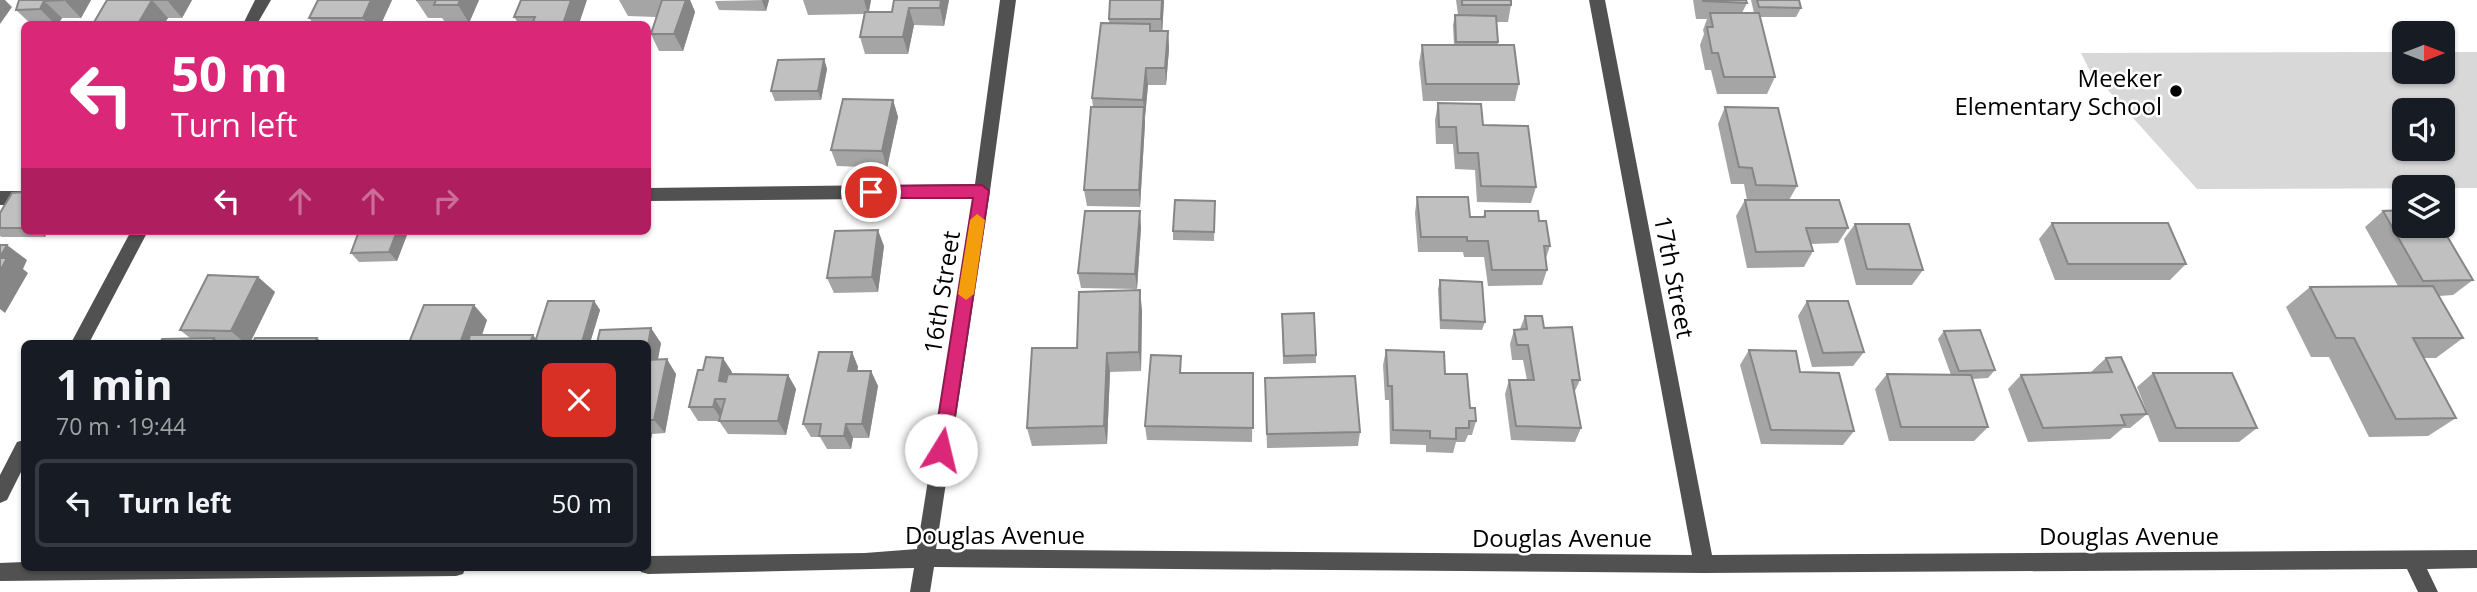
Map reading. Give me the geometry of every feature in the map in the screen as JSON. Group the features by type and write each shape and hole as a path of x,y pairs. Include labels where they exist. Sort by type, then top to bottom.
{"street":[{"path":"252,21 263,0"},
{"name":"16th Street","path":"920,592 982,191 1008,0"},
{"name":"17th Street","path":"1597,0 1704,564"},
{"path":"651,194 982,191"},
{"path":"0,198 21,198"},
{"path":"82,340 138,235"},
{"path":"0,494 21,454"},
{"name":"Douglas Avenue","path":"651,565 865,562 924,558 1704,564 2477,559"},
{"path":"2412,559 2428,592"},
{"path":"0,572 91,571"}],"shaded area":[{"path":"2392,52 2392,84 2455,84 2455,52 2477,52 2477,188 2455,188 2455,175 2392,175 2392,188 2197,189 2089,69 2081,53"}],"building":[{"path":"19,0 64,0 44,1 40,9 16,10"},
{"path":"107,0 152,0 140,21 95,21"},
{"path":"318,0 371,0 363,18 309,18"},
{"path":"436,0 460,0 458,5 434,5"},
{"path":"521,0 571,0 564,21 533,21 535,17 514,17"},
{"path":"662,0 686,0 674,34 651,34"},
{"path":"894,0 941,0 940,8 909,8 903,37 860,37 865,12 892,12"},
{"path":"1110,0 1162,0 1161,19 1109,19"},
{"path":"1462,0 1511,0 1511,5 1462,5"},
{"path":"1746,0 1747,3 1703,1"},
{"path":"1757,0 1799,0 1801,8 1759,7"},
{"path":"1710,13 1759,13 1775,77 1724,77 1718,53 1712,53 1707,27 1713,27"},
{"path":"1455,15 1496,16 1498,42 1456,42"},
{"path":"1101,23 1150,24 1150,31 1168,31 1165,68 1146,68 1143,100 1092,98"},
{"path":"1422,45 1514,45 1519,84 1426,84"},
{"path":"824,59 818,91 771,91 778,60"},
{"path":"843,99 893,100 882,151 831,150"},
{"path":"1438,103 1481,104 1483,125 1528,126 1536,187 1481,186 1478,153 1458,153 1456,127 1439,127"},
{"path":"1091,107 1144,107 1139,190 1084,190"},
{"path":"1725,107 1778,108 1797,186 1756,185 1752,168 1739,167"},
{"path":"21,192 21,228 0,228 0,213 12,193"},
{"path":"1417,197 1468,197 1470,217 1485,217 1485,211 1538,211 1539,221 1546,221 1550,246 1544,246 1547,270 1492,270 1488,241 1467,241 1467,237 1421,237"},
{"path":"1175,200 1215,201 1214,232 1173,231"},
{"path":"1745,200 1839,200 1848,228 1806,228 1813,251 1756,252"},
{"path":"1085,211 1140,211 1135,274 1078,273"},
{"path":"2383,211 2392,211 2392,227"},
{"path":"2052,223 2168,223 2186,264 2068,264"},
{"path":"1855,224 1909,224 1923,270 1867,269"},
{"path":"878,230 872,277 827,278 835,231"},
{"path":"358,235 395,235 389,252 351,253"},
{"path":"2398,238 2448,238 2473,280 2423,281"},
{"path":"0,245 7,245 0,257"},
{"path":"0,258 7,258 0,271"},
{"path":"208,275 258,277 231,331 180,330"},
{"path":"1440,280 1482,282 1485,322 1441,320"},
{"path":"2433,286 2463,338 2413,338 2456,418 2396,419 2354,338 2336,338 2310,287"},
{"path":"1140,290 1139,352 1107,353 1104,426 1027,428 1032,348 1077,348 1079,292"},
{"path":"548,301 594,301 583,340 536,339"},
{"path":"1807,301 1848,301 1864,352 1823,353"},
{"path":"424,305 474,305 461,340 410,340"},
{"path":"1314,313 1316,355 1284,356 1282,314"},
{"path":"1525,316 1542,316 1544,328 1572,327 1580,380 1572,380 1581,428 1516,426 1509,380 1534,380 1528,345 1517,345 1514,330 1527,329"},
{"path":"651,328 649,340 598,340 600,330"},
{"path":"1980,330 1995,370 1959,371 1944,331"},
{"path":"470,335 533,335 531,340 469,340"},
{"path":"214,338 213,340 162,339"},
{"path":"255,338 317,338 316,340 254,340"},
{"path":"1386,350 1444,352 1445,374 1467,374 1470,408 1475,408 1476,421 1469,421 1469,428 1456,428 1456,439 1430,438 1430,431 1393,430 1392,386 1388,386"},
{"path":"1749,350 1796,351 1800,372 1839,373 1854,431 1771,430"},
{"path":"819,352 852,352 848,371 871,371 862,424 846,424 844,436 819,436 821,424 803,424"},
{"path":"1151,355 1181,356 1180,373 1253,373 1253,428 1145,426"},
{"path":"706,357 723,358 719,381 726,382 728,374 788,375 778,421 719,421 725,399 715,399 713,407 689,407 698,370 703,370"},
{"path":"2121,357 2147,414 2121,415 2125,425 2043,428 2021,375 2112,372 2106,358"},
{"path":"667,359 654,420 651,420 651,360"},
{"path":"2153,373 2232,373 2257,428 2176,428"},
{"path":"1887,374 1971,375 1988,427 1901,427"},
{"path":"1355,376 1360,432 1267,434 1265,378"}],"slow traffic":[{"path":"966,294 977,220"}],"place":[{"name":"Meeker Elementary School","path":"2176,91"}],"route":[{"path":"871,192 982,191 941,450"}]}
